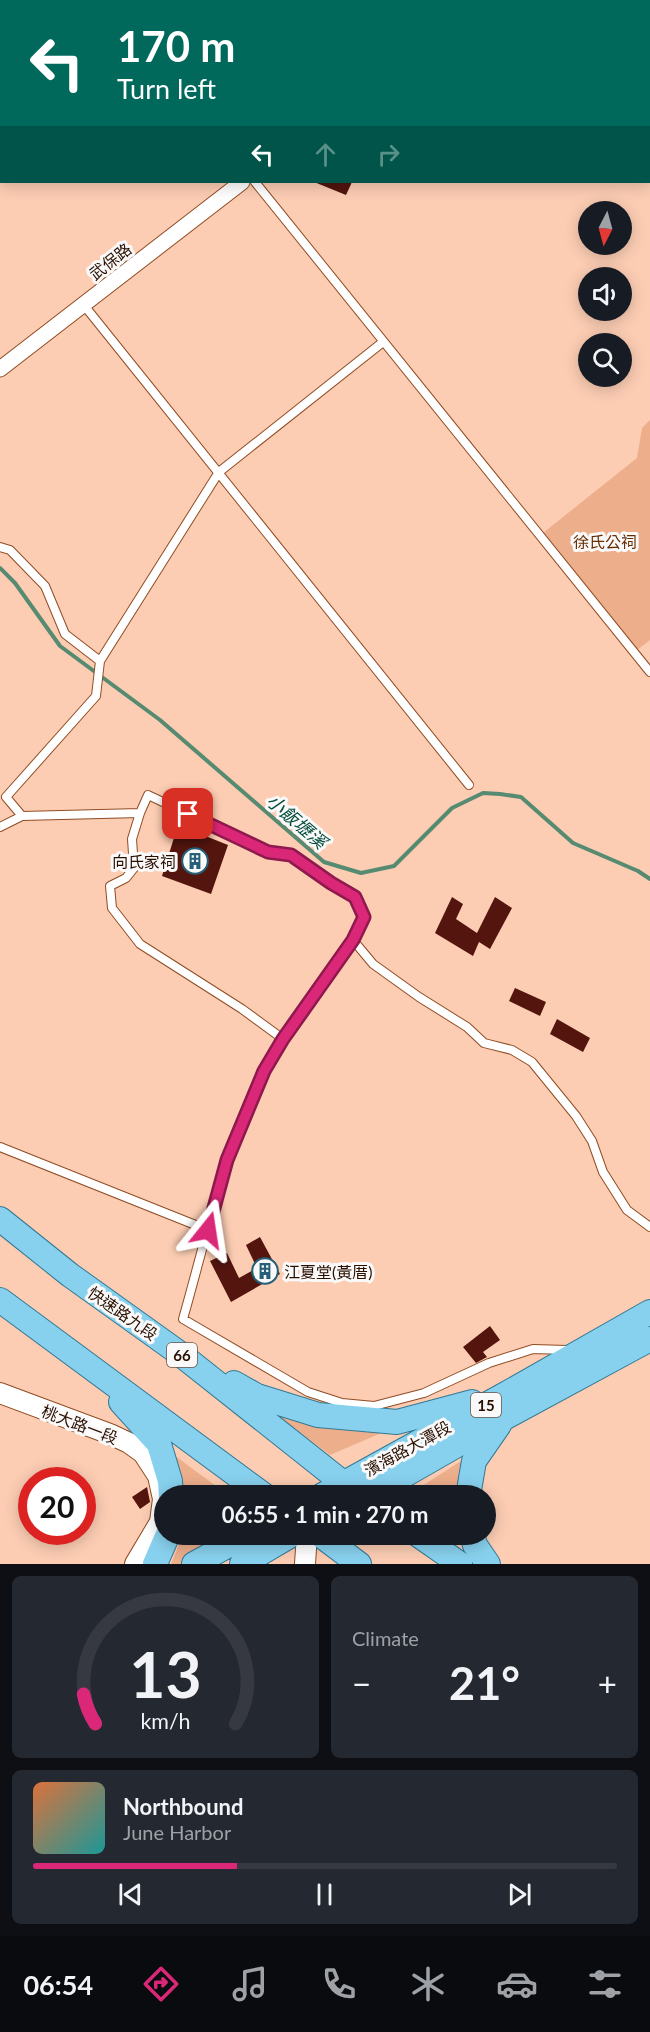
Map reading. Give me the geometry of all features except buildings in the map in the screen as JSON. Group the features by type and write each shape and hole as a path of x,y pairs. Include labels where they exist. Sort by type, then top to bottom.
{"main road":[{"name":"快速路九段","path":"0,1219 70,1275 179,1353 345,1485"},
{"path":"0,1300 250,1485"},
{"name":"濱海路大潭段","path":"385,1485 504,1407 581,1351 650,1312"},
{"name":"濱海路大潭段","path":"360,1485 504,1407 650,1339"},
{"path":"179,1353 257,1396 318,1415 397,1422 504,1407"},
{"path":"89,1366 159,1444 170,1485"},
{"path":"470,1485 474,1461 504,1407"},
{"path":"155,1564 163,1545"},
{"path":"194,1564 229,1545"},
{"path":"242,1564 274,1545"},
{"path":"334,1545 359,1564"},
{"path":"433,1545 460,1564"},
{"path":"475,1545 488,1564"}],"street":[{"name":"武保路","path":"0,369 241,183"},
{"name":"桃大路一段","path":"0,1393 110,1434 143,1453 158,1476 163,1499 160,1522 135,1564"},
{"path":"305,1564 306,1545"}],"lane":[{"path":"256,183 650,672"},
{"path":"83,304 469,785"},
{"path":"22,816 6,797 96,696 100,661 219,472 383,342"},
{"path":"0,547 10,550 45,586 65,634 100,661"},
{"path":"283,1039 242,1009 140,944 112,908 110,886 126,878 134,868 132,839 148,795 268,852 291,855 355,897 364,917 353,940 283,1039 264,1071 227,1160 183,1319 308,1392 342,1403 374,1406 424,1393 489,1363 533,1349 581,1351"},
{"path":"0,827 22,816 140,813"},
{"path":"353,940 374,964 419,997 467,1027 484,1043 512,1050 532,1062 576,1116 592,1141 603,1172 627,1210 650,1227"},
{"path":"0,1148 208,1230"}],"green space":[{"name":"徐氏公祠","path":"650,420 650,640 637,650 543,533 637,458 642,428"},
{"path":"276,1414 386,1431 330,1455"},
{"path":"174,1455 214,1485 181,1485"},
{"path":"461,1461 457,1485 424,1485"},
{"path":"179,1545 217,1545 186,1564 171,1564"}],"waterway":[{"name":"小飯壢溪","path":"0,568 15,583 60,646 160,720 324,862 361,873 394,866 452,808 483,793 521,797 573,843 638,871 650,879"}],"place":[{"name":"向氏家祠","path":"195,861"},
{"name":"江夏堂(黃厝)","path":"265,1271"}],"route":[{"path":"188,814 268,852 291,855 355,897 364,917 353,940 283,1039 264,1071 227,1160 208,1230"}]}
